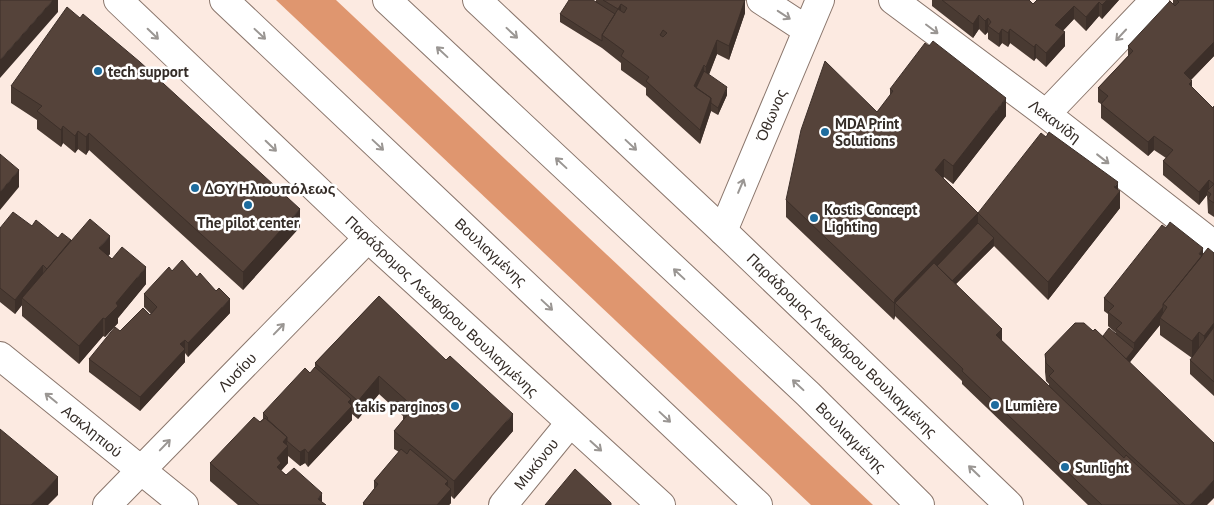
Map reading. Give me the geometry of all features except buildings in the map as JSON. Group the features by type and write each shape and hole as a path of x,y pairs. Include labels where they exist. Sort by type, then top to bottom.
{"street":[{"name":"Παράδρομος Λεωφόρου Βουλιαγμένης","path":"118,0 368,238 661,505"},
{"name":"Βουλιαγμένης","path":"224,0 758,505"},
{"name":"Βουλιαγμένης","path":"387,0 808,394 920,505"},
{"name":"Παράδρομος Λεωφόρου Βουλιαγμένης","path":"477,0 723,231 1009,505"},
{"path":"761,0 807,30"},
{"name":"Όθωνος","path":"723,231 820,0"},
{"name":"Λεκανίδη","path":"893,0 1046,114 1214,245"},
{"path":"1046,114 1155,0"},
{"name":"Λυσίου","path":"107,505 368,238"},
{"name":"Ασκληπιού","path":"0,356 184,505"},
{"name":"Μυκόνου","path":"503,505 570,423"}],"shaded area":[{"path":"276,0 336,0 873,505 811,505"}],"place":[{"name":"tech support","path":"98,71"},
{"name":"MDA Print Solutions","path":"825,132"},
{"name":"ΔΟΥ Ηλιουπόλεως","path":"195,188"},
{"name":"The pilot center","path":"248,205"},
{"name":"Kostis Concept Lighting","path":"814,218"},
{"name":"Lumière","path":"995,405"},
{"name":"takis parginos","path":"455,406"},
{"name":"Sunlight","path":"1065,467"}]}
